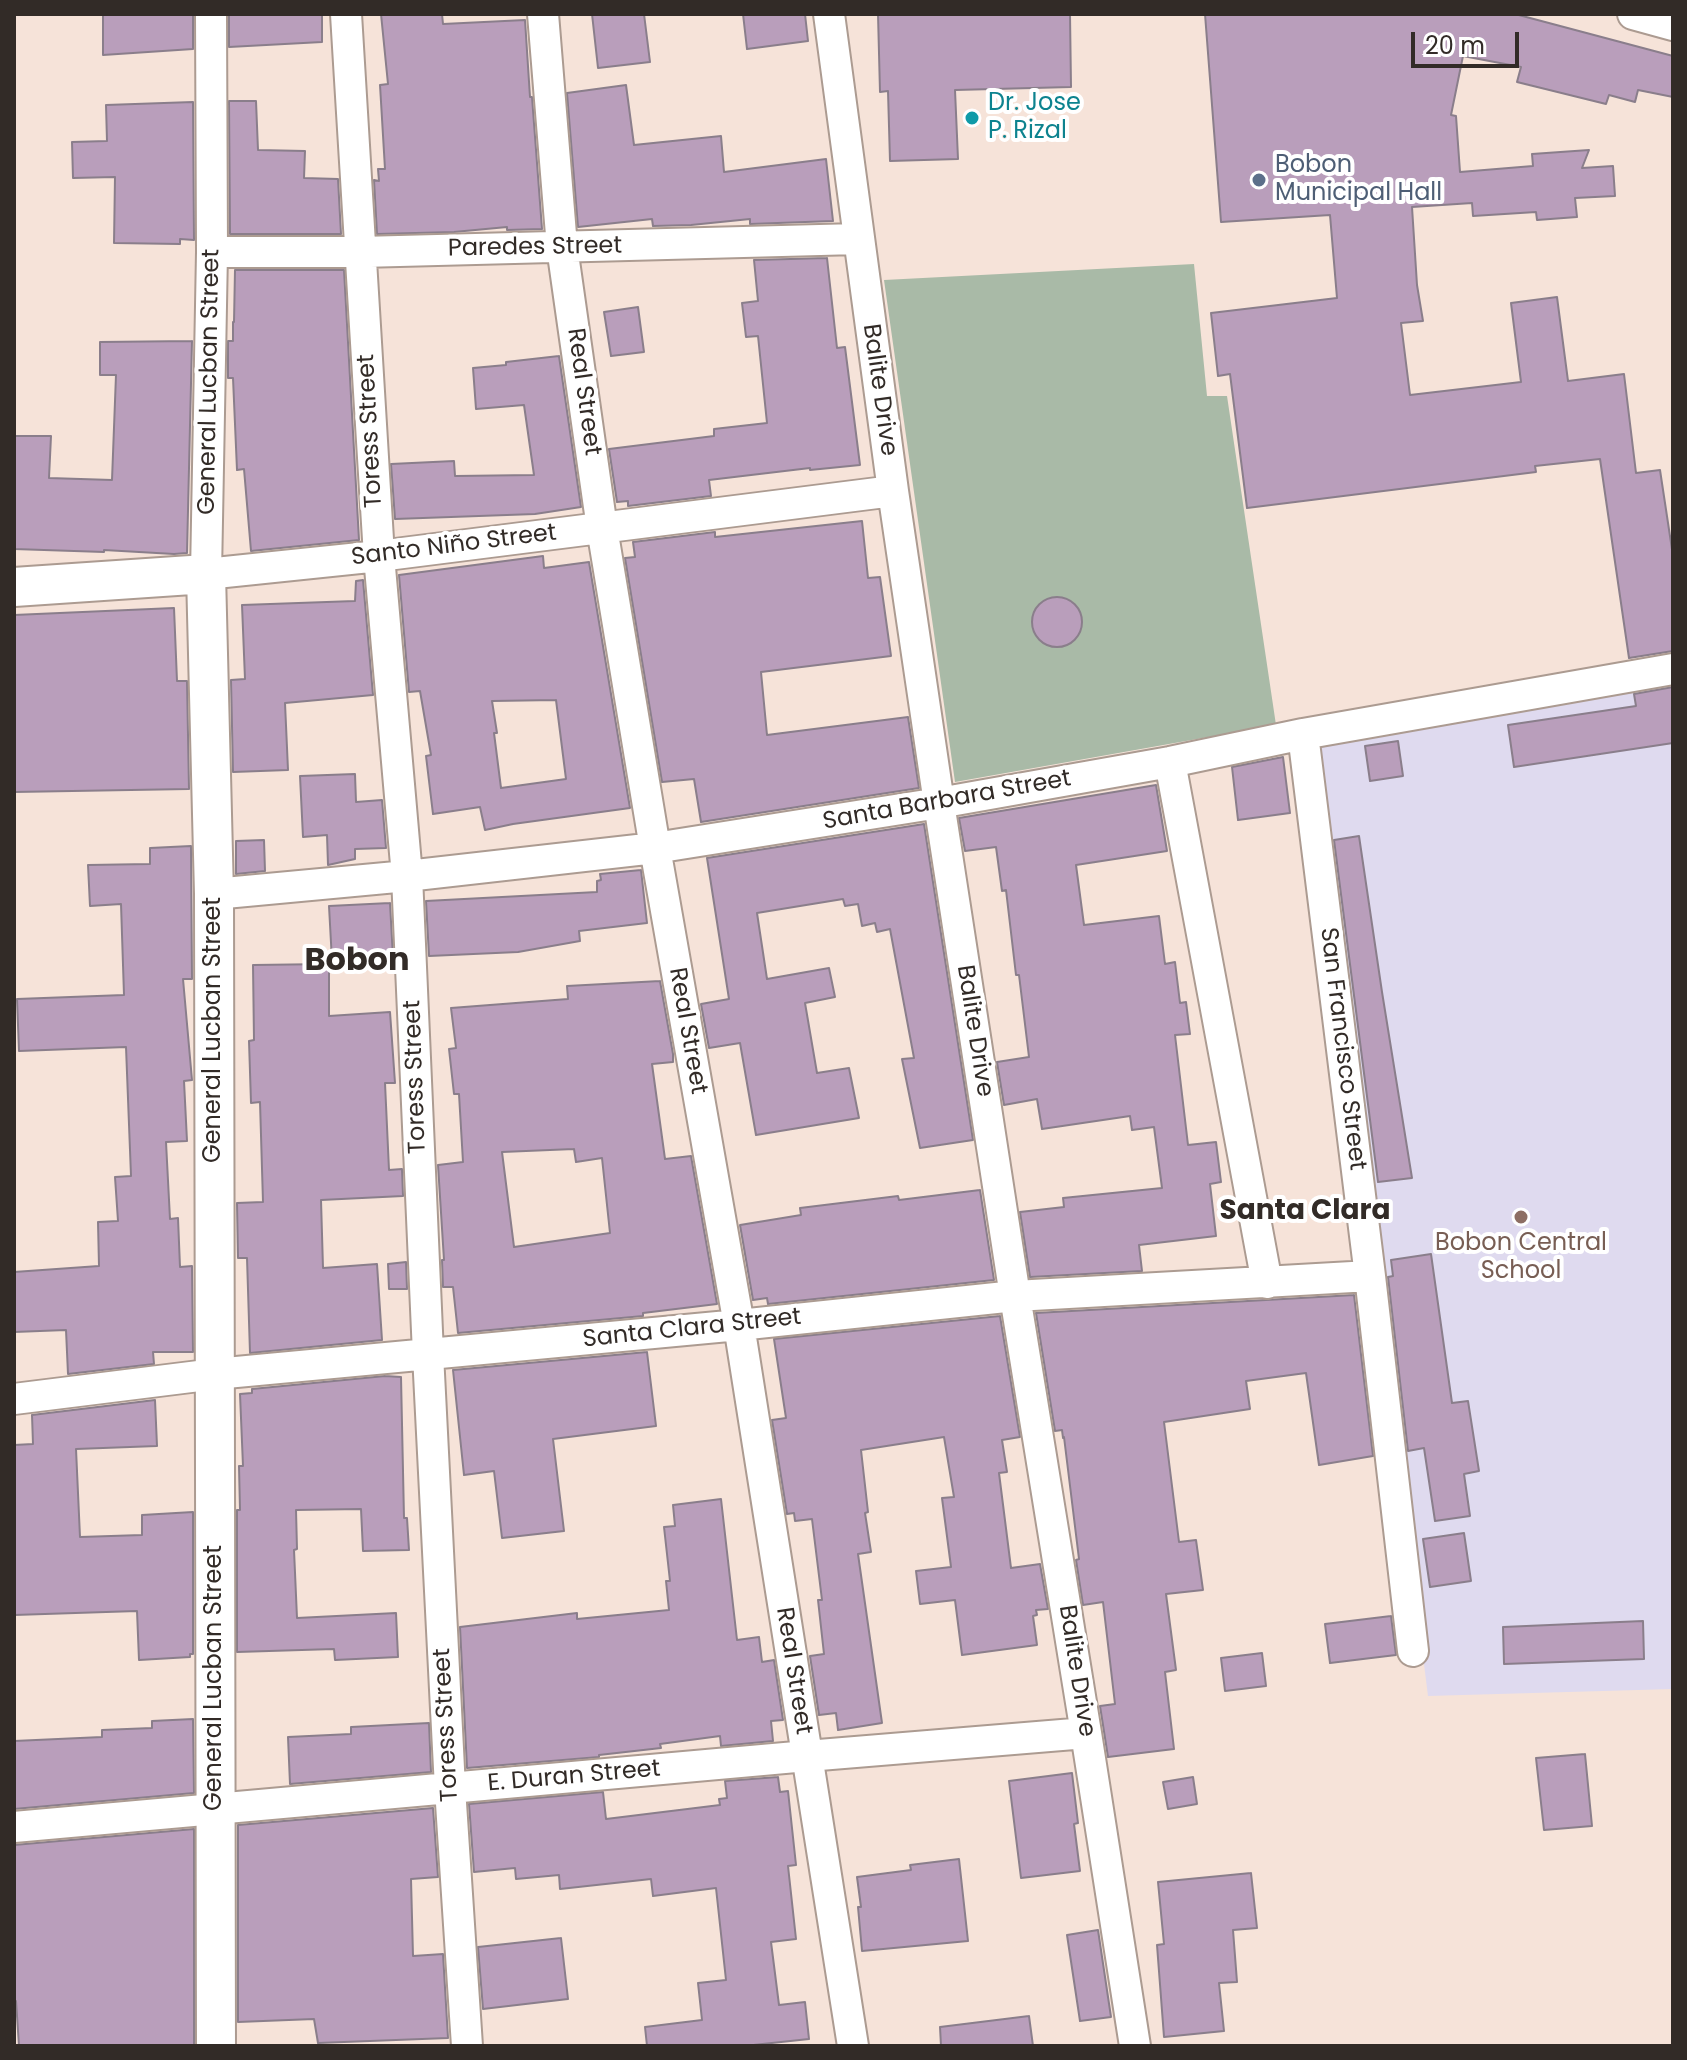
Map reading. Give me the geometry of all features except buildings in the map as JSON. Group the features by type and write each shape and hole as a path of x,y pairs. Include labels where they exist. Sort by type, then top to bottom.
{"street":[{"name":"General Lucban Street","path":"211,14 212,252 206,574 214,894 216,2046"},
{"name":"Toress Street","path":"346,14 379,556 407,876 450,1788 467,2046"},
{"name":"Real Street","path":"543,14 562,247 602,528 739,1325 853,2046"},
{"name":"Balite Drive","path":"829,14 893,491 939,803 1135,2046"},
{"path":"1633,14 1673,25"},
{"name":"Paredes Street","path":"212,252 361,252 858,239"},
{"name":"Santo Niño Street","path":"32,586 206,574 379,556 893,491"},
{"name":"Santa Barbara Street","path":"214,894 655,848 939,803 1170,762 1303,734 1673,669"},
{"name":"San Francisco Street","path":"1303,734 1413,1651"},
{"path":"1170,762 1267,1283"},
{"name":"Santa Clara Street","path":"14,1399 215,1374 1015,1296 1370,1276"},
{"name":"E. Duran Street","path":"14,1827 1086,1733"}],"shaded area":[{"name":"Bobon Central School","path":"1673,683 1673,1689 1428,1696 1310,744"}],"green space":[{"path":"1194,264 1207,396 1227,396 1276,725 955,782 884,280"}],"place":[{"name":"Dr. Jose P. Rizal","path":"972,118"},
{"name":"Bobon Municipal Hall","path":"1259,180"},
{"name":"Bobon Central School","path":"1521,1217"}],"district":[{"name":"Bobon","path":"357,962"},
{"name":"Santa Clara","path":"1305,1212"}]}
